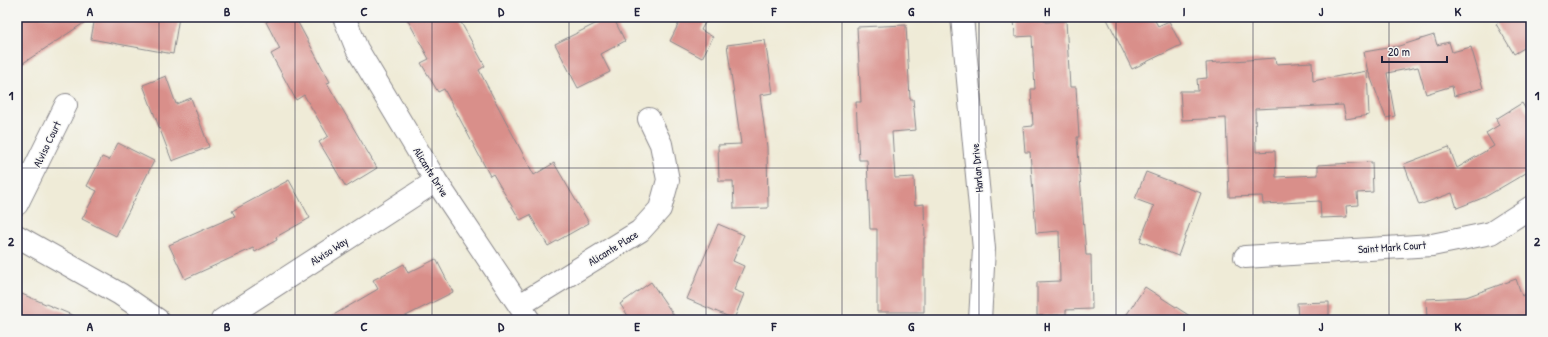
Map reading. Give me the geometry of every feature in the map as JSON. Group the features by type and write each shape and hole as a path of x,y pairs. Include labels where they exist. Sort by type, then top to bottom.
{"street":[{"name":"Alicante Drive","path":"344,17 357,49 436,181 524,312"},
{"name":"Harlan Drive","path":"962,17 984,249 980,320"},
{"name":"Alviso Court","path":"17,204 66,105"},
{"name":"Alicante Place","path":"524,312 640,231 660,209 668,180 661,144 649,119"},
{"name":"Alviso Way","path":"222,320 436,181"},
{"name":"Saint Mark Court","path":"1244,257 1432,245 1491,233 1531,207"},
{"path":"17,236 120,294 158,320"}],"building":[{"path":"17,17 93,17 17,67"},
{"path":"95,17 179,17 173,54 91,39"},
{"path":"276,17 295,17 330,82 327,83 377,168 346,187 319,142 328,136 304,95 296,100 271,54 280,49 266,22"},
{"path":"406,17 458,17 485,66 479,70 534,175 554,163 589,223 548,246 530,215 520,220 493,174 490,176 444,89 438,92 421,63 429,59"},
{"path":"609,17 613,17 625,41 601,54 610,72 578,88 555,44"},
{"path":"682,17 708,17 701,30 713,37 702,58 670,41"},
{"path":"1014,17 1044,17 1045,22 1066,21 1070,87 1076,87 1079,137 1077,137 1086,255 1091,255 1092,309 1066,310 1066,315 1037,316 1037,282 1060,281 1059,231 1036,233 1030,152 1025,152 1023,127 1033,126 1031,89 1035,89 1032,36 1015,37"},
{"path":"1106,17 1153,17 1158,26 1169,21 1181,45 1132,69"},
{"path":"1508,17 1531,17 1531,44 1514,54 1496,24"},
{"path":"906,25 910,99 913,99 916,130 892,132 895,178 914,177 915,205 924,204 924,312 877,312 877,229 870,229 867,160 859,160 856,102 861,102 857,27"},
{"path":"1434,35 1437,45 1449,42 1452,52 1471,47 1483,88 1454,96 1452,86 1426,94 1418,67 1387,73 1395,116 1386,118 1367,68 1364,52 1399,46"},
{"path":"765,40 773,93 760,95 767,147 768,208 734,209 733,181 719,181 718,145 741,144 727,45"},
{"path":"1275,58 1276,64 1312,62 1313,81 1367,71 1369,115 1346,119 1343,105 1255,109 1256,152 1275,151 1276,177 1318,175 1318,165 1372,162 1373,192 1357,193 1358,205 1346,206 1347,217 1321,218 1320,201 1263,204 1262,196 1229,197 1226,118 1182,120 1180,91 1198,91 1197,79 1207,78 1206,63"},
{"path":"166,76 176,104 191,98 209,147 172,161 143,85"},
{"path":"1522,103 1531,118 1531,170 1485,197 1457,208 1452,193 1419,205 1404,164 1449,147 1457,168 1494,146 1486,133 1499,125 1496,119"},
{"path":"118,143 154,161 116,236 82,219 97,191 87,186 102,157 109,160"},
{"path":"1146,172 1201,193 1178,256 1140,241 1154,206 1135,199"},
{"path":"289,180 310,218 276,237 277,240 255,252 253,248 185,279 169,245 235,216 232,211"},
{"path":"718,224 744,235 733,261 744,266 734,290 744,294 734,319 687,299"},
{"path":"436,259 453,292 398,320 325,320 378,289 373,280 404,264 408,273"},
{"path":"1516,279 1522,296 1531,292 1531,320 1427,320 1426,299 1466,297"},
{"path":"651,282 677,320 631,320 620,304"},
{"path":"1145,287 1196,320 1123,320"},
{"path":"17,292 84,320 17,320"},
{"path":"1329,302 1329,320 1298,320 1297,303"}]}
